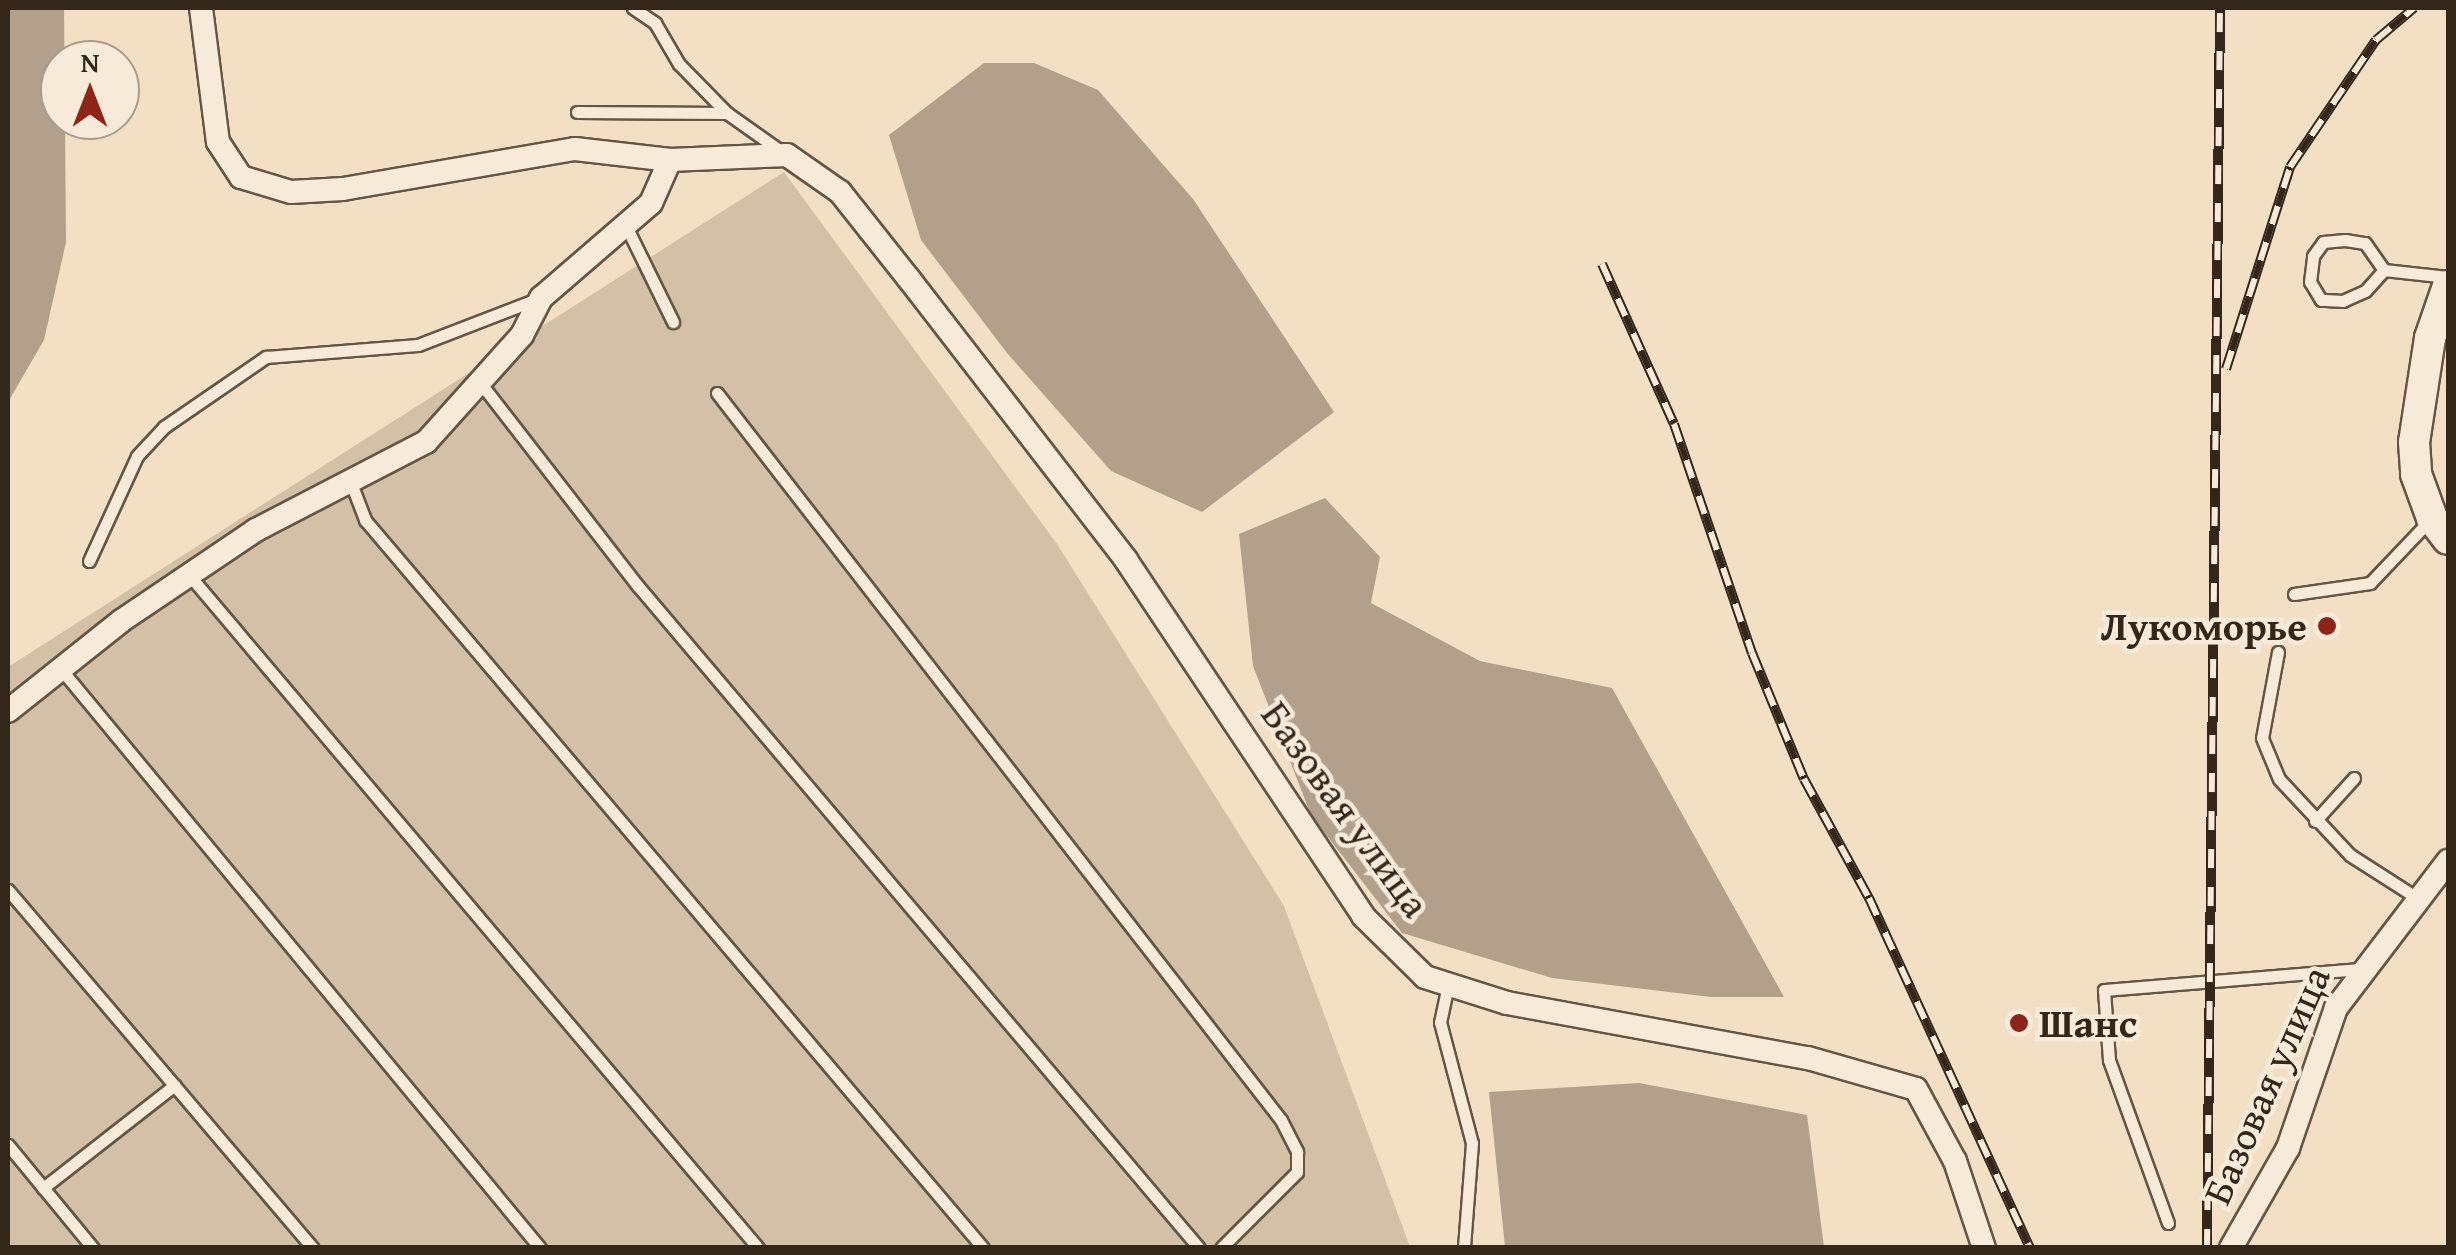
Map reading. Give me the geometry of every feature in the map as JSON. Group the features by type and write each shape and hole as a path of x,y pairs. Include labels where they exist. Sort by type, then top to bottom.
{"street":[{"path":"201,8 218,142 241,177 291,192 344,189 575,149 670,160 787,155"},
{"name":"Базовая улица","path":"787,155 840,192 1126,560 1363,916 1425,978 1507,1004 1808,1058 1916,1088 1955,1161 1984,1248"},
{"path":"8,711 60,668 190,576 306,501 352,483 426,442 522,335 541,298 652,203 670,160"},
{"path":"2440,529 2416,474 2415,427 2430,338 2448,286"},
{"name":"Базовая улица","path":"2240,1244 2288,1148 2336,1008 2360,969 2448,861"}],"lane":[{"path":"633,8 655,23 679,64 726,114 787,155"},
{"path":"578,112 726,114"},
{"path":"626,226 673,322"},
{"path":"2384,270 2365,291 2343,301 2321,300 2310,282 2312,256 2324,242 2365,243 2384,270 2448,278"},
{"path":"89,561 137,456 164,427 266,357 418,345 541,298"},
{"path":"482,384 638,586 1199,1248"},
{"path":"717,393 1281,1120 1297,1152 1297,1172 1221,1248"},
{"path":"352,483 365,520 983,1248"},
{"path":"2294,594 2370,583 2440,529"},
{"path":"190,576 758,1248"},
{"path":"2278,652 2262,738 2279,779 2350,855 2418,898"},
{"path":"60,668 540,1248"},
{"path":"2315,821 2354,778"},
{"path":"8,890 313,1248"},
{"path":"2168,1223 2109,1060 2104,990 2360,969"},
{"path":"1448,985 1440,1022 1472,1143 1464,1248"},
{"path":"43,1188 175,1085"},
{"path":"8,1146 93,1248"}],"shaded area":[{"path":"8,8 64,8 64,40 40,40 40,140 65,140 66,242 44,340 8,402"},
{"path":"984,63 1034,63 1098,90 1193,199 1334,412 1202,512 1111,471 1007,353 921,240 889,135"},
{"path":"784,172 1057,544 1284,906 1410,1247 8,1247 8,667"},
{"path":"1325,498 1380,557 1371,603 1480,661 1612,688 1784,997 1711,997 1552,978 1402,933 1311,815 1253,666 1239,534"},
{"path":"1639,1083 1807,1115 1824,1247 1505,1247 1489,1092"}],"railway":[{"path":"2207,1248 2220,8"},
{"path":"2226,369 2290,167 2376,40 2414,8"},
{"path":"1602,264 1674,424 1752,653 1804,779 1869,898 2030,1248"}],"place":[{"name":"Лукоморье","path":"2327,626"},
{"name":"Шанс","path":"2019,1023"}]}
